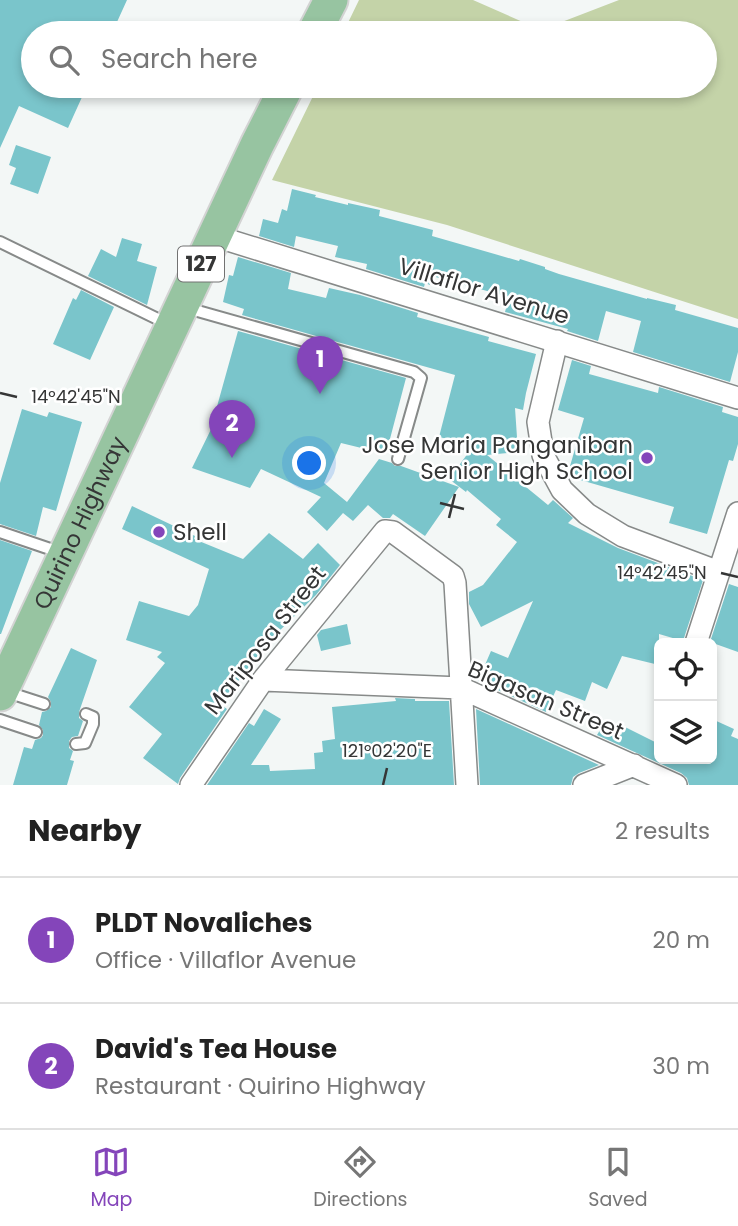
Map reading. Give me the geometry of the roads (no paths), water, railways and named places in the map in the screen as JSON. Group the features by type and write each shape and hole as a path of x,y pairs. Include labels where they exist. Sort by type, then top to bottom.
{"main road":[{"path":"320,21 331,0"},
{"name":"Quirino Highway","path":"1,702 65,554 281,98"}],"street":[{"name":"Villaflor Avenue","path":"215,236 738,398"},
{"path":"556,341 538,422 542,455 562,490 587,514 623,536 719,572"},
{"path":"698,638 738,513"},
{"name":"Mariposa Street","path":"191,785 263,680 385,531 393,532 453,576 461,688"},
{"name":"Bigasan Street","path":"263,680 461,688 676,785"},
{"path":"461,688 467,785"},
{"path":"584,785 634,765"}],"lane":[{"path":"0,243 176,316 414,372 421,378 398,459"},
{"path":"0,532 65,554"},
{"path":"1,702 44,704"},
{"path":"1,702 36,732"},
{"path":"76,744 85,743 93,724 93,717 86,714"}],"place":[{"name":"PLDT Novaliches","path":"320,394"},
{"name":"David's Tea House","path":"232,458"},
{"name":"Jose Maria Panganiban Senior High School","path":"647,458"},
{"name":"Shell","path":"159,532"}]}
